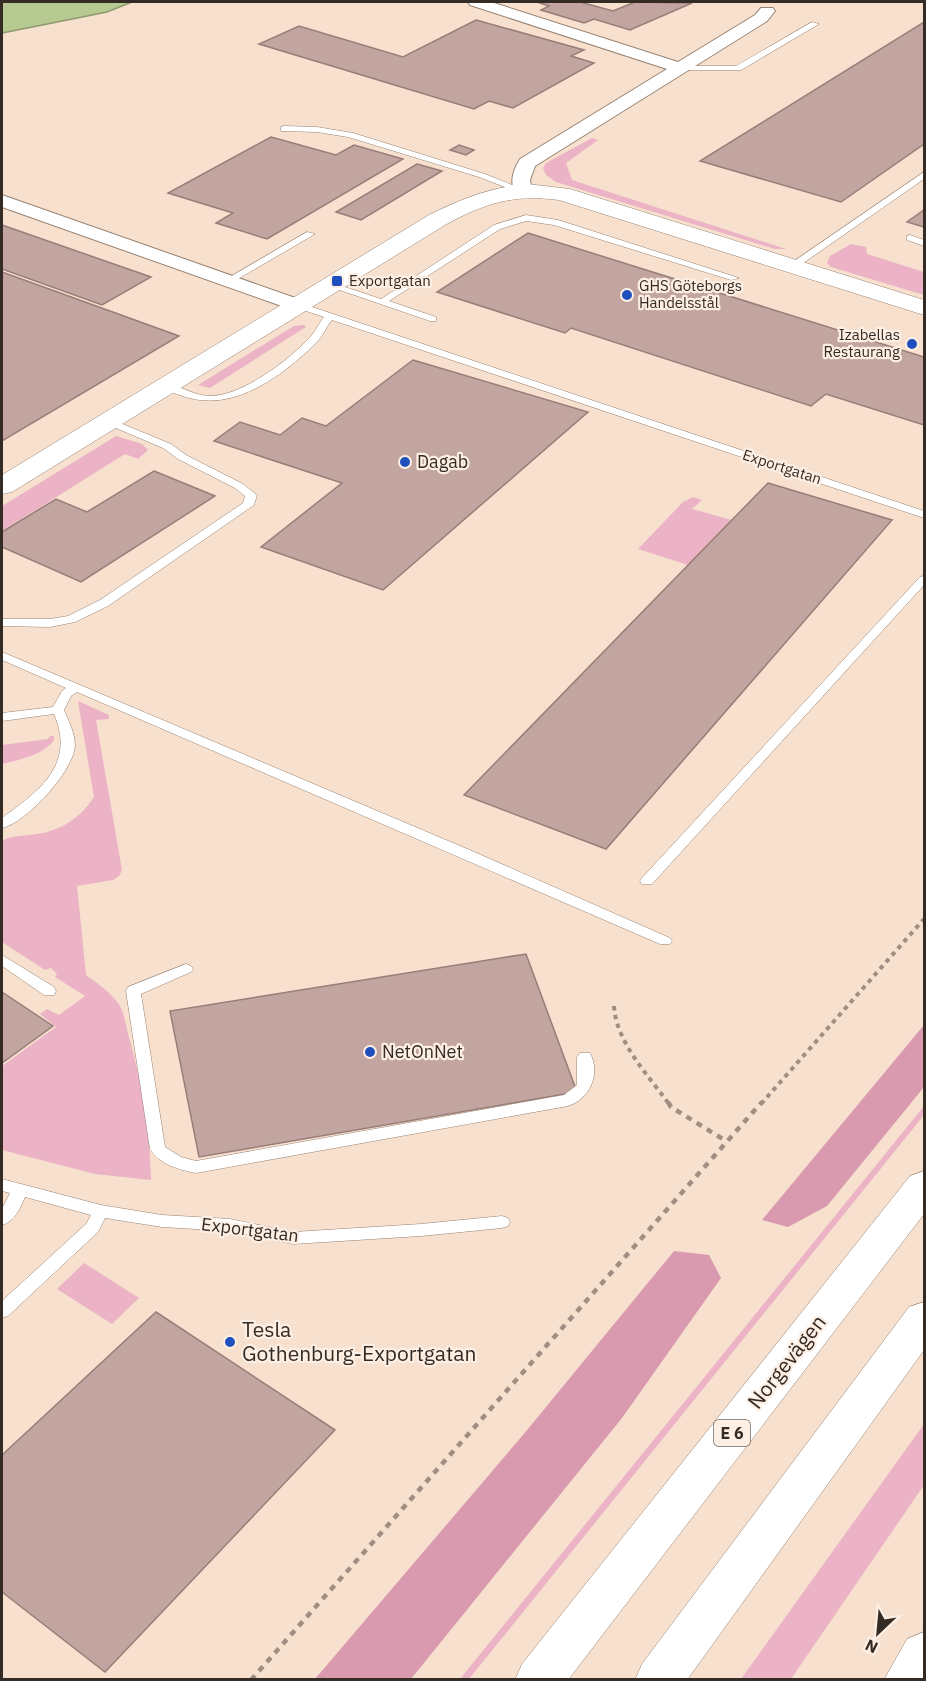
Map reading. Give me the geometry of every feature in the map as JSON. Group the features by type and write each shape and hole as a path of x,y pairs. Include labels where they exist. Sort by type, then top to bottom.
{"main road":[{"path":"2,486 330,285 471,201 488,196 523,190 562,194 924,308"},
{"name":"Norgevägen","path":"539,1680 924,1186"},
{"path":"659,1680 924,1319"},
{"path":"908,1680 924,1654"}],"street":[{"path":"476,2 680,68"},
{"path":"523,190 521,180 527,163 760,18 767,11"},
{"name":"Exportgatan","path":"2,201 297,305"}],"lane":[{"path":"680,68 738,68 815,24"},
{"path":"284,129 302,127 334,131 523,190"},
{"path":"793,266 924,175"},
{"path":"382,302 497,227 526,218 555,222 734,278"},
{"path":"228,281 310,234"},
{"path":"910,238 924,243"},
{"path":"330,285 433,319"},
{"name":"Exportgatan","path":"297,305 924,515"},
{"path":"165,385 196,397 213,399 235,396 294,359 315,338 321,324 332,316"},
{"path":"2,623 50,624 71,619 104,603 248,505 251,495 239,486 182,457 167,446 108,421"},
{"path":"647,881 924,579"},
{"path":"2,656 665,941"},
{"path":"58,710 66,694 76,687"},
{"path":"2,717 58,710"},
{"path":"2,824 58,777 69,753 65,722 58,710"},
{"path":"2,960 49,991"},
{"path":"186,969 133,991 158,1149 171,1160 185,1166 196,1167 568,1100 580,1094 587,1081 585,1057"},
{"name":"Exportgatan","path":"2,1185 101,1211 162,1221 230,1226 293,1238 502,1222"},
{"path":"2,1219 12,1208 19,1191"},
{"path":"2,1311 92,1228 101,1211"}],"path":[{"path":"250,1680 924,919"},
{"path":"614,1006 615,1022 635,1057 671,1107 726,1141"}],"shaded area":[{"path":"2,2 132,2 107,12 2,33"},
{"path":"592,138 598,140 566,163 572,180 786,249 775,249 556,182 546,175 543,168 546,163"},
{"path":"851,244 866,247 867,254 924,272 924,295 831,267 827,263 830,256"},
{"path":"304,325 306,327 210,388 198,385 294,326"},
{"path":"116,436 142,444 148,450 138,459 125,454 2,531 2,506"},
{"path":"693,497 702,500 692,509 732,520 688,565 638,549 683,502"},
{"path":"78,701 109,715 109,719 96,720 122,870 113,880 77,886 86,975 113,997 123,1013 138,1072 149,1144 151,1180 95,1174 2,1150 2,1066 56,1027 40,1014 47,1009 59,1015 85,996 55,977 57,974 51,968 45,970 2,942 2,841 58,828 81,813 94,797"},
{"path":"54,736 54,740 44,750 2,764 2,745 48,739"},
{"path":"924,1025 924,1087 827,1206 788,1227 762,1220"},
{"path":"924,1106 924,1115 469,1679 460,1679"},
{"path":"674,1251 709,1255 721,1278 622,1418 411,1679 315,1679 523,1435"},
{"path":"84,1263 139,1298 112,1324 57,1289"},
{"path":"924,1424 924,1485 791,1679 741,1679"}],"building":[{"path":"537,2 580,2 613,11 635,2 692,3 630,30 594,19 584,23 541,10 549,6"},
{"path":"476,20 584,50 571,56 594,63 513,108 489,101 474,109 259,44 299,26 403,57"},
{"path":"924,22 924,144 841,202 700,161"},
{"path":"271,137 336,155 354,145 403,159 267,239 216,223 233,213 168,193"},
{"path":"459,145 474,150 466,155 450,150"},
{"path":"417,164 442,171 361,220 336,212"},
{"path":"924,210 924,227 907,222"},
{"path":"2,225 151,277 102,305 2,269"},
{"path":"528,233 924,357 924,425 826,394 811,406 571,328 565,333 437,292"},
{"path":"2,272 179,336 2,441"},
{"name":"Dagab","path":"413,360 588,412 383,590 261,547 342,483 214,441 240,422 280,435 302,418 326,426"},
{"path":"154,471 215,496 81,582 2,547 2,532 56,499 87,512"},
{"path":"768,483 892,520 606,849 464,795"},
{"name":"NetOnNet","path":"526,954 577,1092 199,1157 170,1011"},
{"path":"2,992 53,1026 2,1063"},
{"path":"156,1312 335,1430 105,1672 2,1592 2,1455"}],"place":[{"name":"Exportgatan","path":"337,281"},
{"name":"GHS Göteborgs Handelsstål","path":"627,295"},
{"name":"Izabellas Restaurang","path":"912,344"},
{"name":"Dagab","path":"405,462"},
{"name":"NetOnNet","path":"370,1052"},
{"name":"Tesla Gothenburg-Exportgatan","path":"230,1342"}]}
